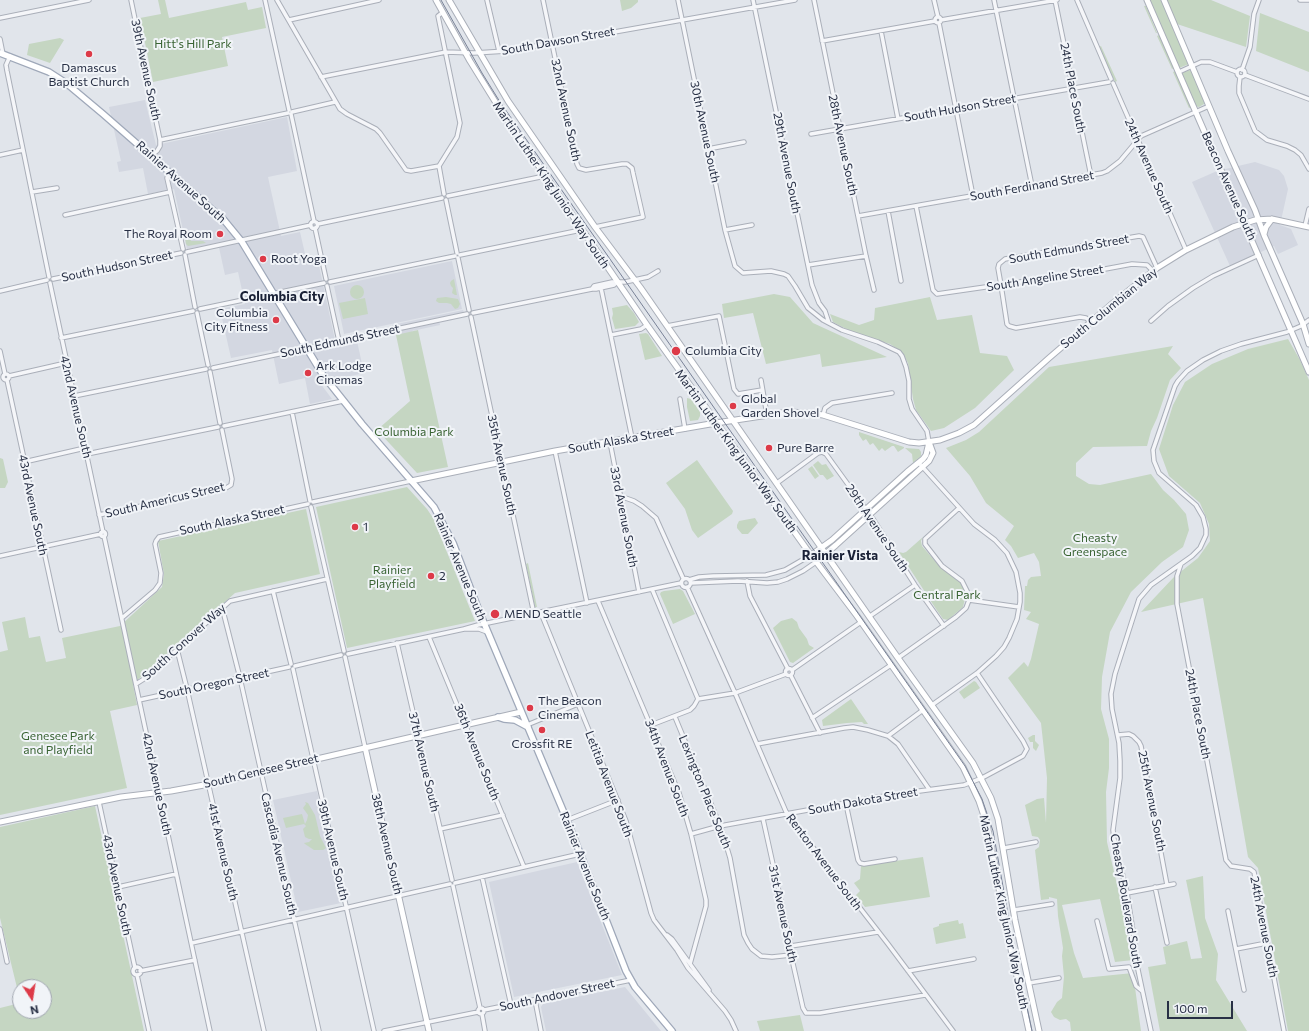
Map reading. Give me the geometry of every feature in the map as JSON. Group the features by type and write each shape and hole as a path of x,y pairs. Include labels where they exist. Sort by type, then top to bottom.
{"main road":[{"name":"Martin Luther King Junior Way South","path":"436,0 486,87 581,230 716,423 861,622 958,760 983,810 990,834 1007,931 1029,1031"},
{"name":"Martin Luther King Junior Way South","path":"449,0 508,102 595,227 734,420 898,658 966,752 982,778 998,819 1014,910 1039,1031"},
{"name":"Beacon Avenue South","path":"1147,0 1309,372"},
{"name":"Beacon Avenue South","path":"1164,0 1303,324 1309,344"},
{"name":"Rainier Avenue South","path":"2,53 58,78 93,105 219,215 240,240 323,375 343,401 432,504 453,543 631,980 672,1031"},
{"name":"South Columbian Way","path":"929,442 952,436 974,425 1090,322 1155,269 1186,250 1212,236 1244,223 1259,220 1272,219 1307,226"},
{"path":"1264,234 1266,227 1272,219"},
{"name":"South Alaska Street","path":"411,481 555,451 734,420 801,412 823,415 900,440 919,443 929,442"},
{"path":"811,555 832,540 907,472 929,461 933,453 929,442"},
{"path":"816,562 870,515 921,465"},
{"name":"South Genesee Street","path":"0,822 128,796 208,784 521,712"},
{"path":"498,717 514,720 528,726"},
{"name":"38th Avenue South","path":"365,747 429,1031"}],"street":[{"path":"0,18 89,0"},
{"name":"39th Avenue South","path":"132,0 160,140"},
{"path":"265,0 314,221 318,224"},
{"path":"278,0 335,102 343,112 376,129 406,170 411,171 439,166 450,150 460,130 460,123 438,16 443,12"},
{"path":"289,20 379,0"},
{"path":"487,0 499,51"},
{"name":"32nd Avenue South","path":"543,0 579,168 586,170 622,164 627,164 632,168 643,217 595,227"},
{"name":"30th Avenue South","path":"678,0 733,263 742,273 771,271 788,276 808,308 829,323"},
{"name":"29th Avenue South","path":"753,0 808,265 816,296 819,304 825,311 829,323"},
{"name":"South Dawson Street","path":"321,77 446,52 479,53 506,51 795,0"},
{"name":"28th Avenue South","path":"814,0 874,290"},
{"path":"934,0 973,196"},
{"path":"994,0 1013,99 1032,186"},
{"path":"822,41 1056,0"},
{"name":"24th Place South","path":"1056,0 1091,176"},
{"name":"24th Avenue South","path":"1077,0 1111,81 1186,250"},
{"path":"1237,72 1242,70 1250,47 1254,14 1260,0"},
{"path":"1300,0 1309,0"},
{"path":"881,31 898,119"},
{"path":"0,39 2,53"},
{"name":"42nd Avenue South","path":"10,56 6,68 66,364 87,454 102,534 122,618 210,1031"},
{"path":"1178,72 1201,62 1210,62 1237,72 1238,76 1240,77 1239,93 1256,131 1267,140 1295,150 1301,156 1309,169"},
{"path":"1242,70 1245,72 1245,75 1309,100"},
{"path":"1240,77 1245,75"},
{"name":"South Hudson Street","path":"811,134 1111,81"},
{"path":"151,156 160,146 160,140 335,102"},
{"name":"South Ferdinand Street","path":"858,216 1091,176 1108,171 1120,161 1141,136 1209,106"},
{"path":"708,149 744,142"},
{"path":"0,155 23,150"},
{"path":"439,166 469,310 467,314 471,317 474,313 592,289 596,290 614,285 617,282"},
{"path":"169,172 167,178 195,306 193,311"},
{"path":"315,228 318,224 545,176"},
{"path":"32,192 57,188"},
{"path":"65,215 170,192"},
{"name":"South Angeline Street","path":"916,206 933,290 935,293 940,294 1132,264 1147,265 1155,269"},
{"path":"1307,226 1309,209"},
{"path":"888,211 901,281"},
{"path":"314,221 311,222 311,225 312,228 315,228 338,341"},
{"name":"South Hudson Street","path":"0,291 311,225"},
{"path":"725,230 752,225"},
{"path":"220,428 206,366 208,365 197,313 200,309 581,230"},
{"name":"South Edmunds Street","path":"1001,285 998,268 999,264 1005,260 1139,236 1142,237 1155,269"},
{"path":"1151,321 1168,306 1193,288 1213,276 1259,255"},
{"path":"808,265 866,256"},
{"path":"592,289 594,286 612,282 634,280 658,271"},
{"path":"1001,285 1007,324 1009,326 1016,328 1080,317 1086,318 1090,322"},
{"path":"601,288 632,438"},
{"path":"195,306 199,307 200,309"},
{"path":"469,310 474,313"},
{"path":"61,338 193,311 197,313"},
{"name":"South Edmunds Street","path":"213,368 306,347 467,314"},
{"path":"667,326 719,316 734,389 738,394 762,390"},
{"name":"35th Avenue South","path":"471,317 534,614"},
{"path":"1291,330 1309,320"},
{"path":"829,323 855,336 878,342 892,348 902,356 909,381 909,399 912,409 927,431 929,442"},
{"path":"610,335 641,329 647,325"},
{"name":"Cheasty Boulevard South","path":"1151,1031 1137,965 1127,893 1113,830 1120,769 1118,735 1112,709 1111,694 1115,674 1139,599 1152,584 1181,564 1200,548 1206,535 1204,517 1196,506 1159,473 1154,461 1154,444 1175,386 1187,371 1214,354 1230,347 1291,330"},
{"name":"43rd Avenue South","path":"0,351 61,630"},
{"path":"5,377 66,364"},
{"path":"208,365 213,368"},
{"path":"74,396 212,370 213,368"},
{"path":"760,380 767,415"},
{"path":"823,415 825,408 832,403 892,393"},
{"path":"680,399 685,429"},
{"path":"87,454 224,428 224,426 343,401"},
{"name":"38th Avenue South","path":"292,412 310,503 365,747"},
{"path":"220,423 224,426"},
{"name":"South Americus Street","path":"99,515 226,488 231,485 232,479 220,428"},
{"name":"33rd Avenue South","path":"610,442 639,592"},
{"path":"24,462 85,448"},
{"path":"555,451 587,603"},
{"name":"29th Avenue South","path":"777,483 818,453 822,452 828,457 866,509 915,585 944,626"},
{"path":"921,465 978,528 999,544 1010,558 1018,576 1020,593 1019,607 1015,624 1009,638 996,656 977,673 932,705"},
{"name":"South Alaska Street","path":"122,618 155,590 160,583 161,579 156,544 157,539 162,536 411,481"},
{"path":"620,496 634,501 650,511 656,518 683,578 690,582 778,582 803,571 816,562"},
{"path":"898,658 944,626 966,608 969,600 968,593 962,581 938,561 925,546 925,539 959,508"},
{"path":"0,556 102,534"},
{"path":"683,578 681,583 687,587 690,586 690,582 699,577 766,575 785,570 811,555"},
{"name":"24th Place South","path":"1181,564 1177,576 1177,604 1228,863 1232,866 1252,870"},
{"path":"747,576 750,596 788,669 790,668 792,670 861,622"},
{"name":"South Conover Way","path":"136,684 147,678 176,649 230,600 327,579"},
{"name":"South Oregon Street","path":"139,700 345,654 681,583"},
{"path":"870,616 915,585"},
{"name":"Renton Avenue South","path":"687,587 787,814 953,1031"},
{"path":"652,589 698,699"},
{"name":"39th Avenue South","path":"273,591 292,667 374,1031"},
{"path":"969,600 1019,607"},
{"name":"34th Avenue South","path":"598,601 679,793 691,834 706,894 706,906 690,964"},
{"name":"Cascadia Avenue South","path":"222,607 240,678 319,1031"},
{"name":"Letitia Avenue South","path":"541,612 618,800 630,833 654,920 688,968 703,987 710,992"},
{"name":"South Oregon Street","path":"464,629 488,632"},
{"name":"36th Avenue South","path":"429,637 524,867"},
{"name":"37th Avenue South","path":"397,643 485,1031"},
{"name":"41st Avenue South","path":"176,649 187,690 264,1031"},
{"path":"812,718 891,665"},
{"path":"786,674 786,670 788,669"},
{"path":"792,670 793,673 791,676 820,733"},
{"name":"South Dakota Street","path":"691,834 720,826 929,789 958,786 982,778 1023,756 1027,749 1023,741 977,673"},
{"path":"698,699 735,693 786,674 791,676"},
{"path":"651,726 690,710 698,699"},
{"path":"528,726 578,704"},
{"path":"888,736 923,710"},
{"name":"Lexington Place South","path":"675,717 720,826 730,858 744,935 752,949 761,956 772,957 791,955"},
{"path":"757,744 853,727 868,730 888,736 898,744 929,789"},
{"name":"25th Avenue South","path":"1118,735 1129,734 1133,736 1141,746 1167,885"},
{"path":"567,820 618,800"},
{"name":"43rd Avenue South","path":"99,802 135,968"},
{"path":"846,804 858,860 860,863 864,864 895,859"},
{"path":"440,829 502,815"},
{"name":"31st Avenue South","path":"764,819 791,946 791,955 803,1008 806,1013 820,1013 925,995"},
{"path":"1004,848 1036,842"},
{"path":"192,943 580,854"},
{"name":"24th Avenue South","path":"1252,870 1254,872 1284,1031"},
{"path":"118,887 176,874"},
{"path":"482,877 511,1005"},
{"path":"1127,893 1174,884"},
{"path":"1155,887 1167,943"},
{"path":"1014,910 1052,904"},
{"path":"1228,910 1244,990"},
{"path":"1097,921 1109,970 1129,967 1136,986 1143,992"},
{"path":"0,929 7,962"},
{"path":"791,946 878,932"},
{"name":"Letitia Avenue South","path":"664,934 672,939 685,956 731,1020 736,1031"},
{"path":"1236,949 1267,943"},
{"path":"908,971 974,959"},
{"path":"137,975 140,974 140,971 195,960"},
{"path":"140,971 138,968 134,969 134,973 137,975 149,1031"},
{"path":"1029,983 1059,978"},
{"name":"South Andover Street","path":"384,1031 631,980"},
{"path":"535,1000 541,1031"}],"shaded area":[{"path":"145,100 156,145 287,117 297,171 268,177 281,236 300,232 306,258 317,256 336,345 357,341 364,373 320,383 332,399 310,404 305,378 279,384 272,350 231,358 220,309 245,304 238,272 225,275 218,243 187,249 174,189 148,194 143,168 119,172 117,162 121,161 109,107"},
{"path":"1255,162 1279,170 1284,176 1288,189 1280,225 1291,229 1298,245 1278,254 1274,246 1230,266 1192,182 1217,171"},
{"path":"452,261 462,309 344,334 334,286"},
{"path":"463,310 465,315 439,320 440,325 412,331 417,353 398,335 394,335 392,325"},
{"path":"317,791 341,903 298,912 273,800"},
{"path":"577,862 622,975 514,997 489,882"},
{"path":"625,987 661,1031 546,1031 541,1007 543,1004"}],"green space":[{"name":"Hitt's Hill Park","path":"158,0 165,0 169,18 246,2 248,10 262,7 266,28 222,37 228,66 153,82 140,18 161,14"},
{"path":"620,0 638,0 638,2 631,8 622,11"},
{"path":"1150,0 1161,0 1189,64 1179,68"},
{"path":"1167,0 1211,0 1250,16 1246,47 1177,24"},
{"path":"1144,6 1146,6 1157,33 1156,33"},
{"path":"1260,13 1309,32 1309,72 1256,51"},
{"path":"1159,35 1174,68 1172,69 1157,36"},
{"path":"60,38 64,40 50,63 27,55 29,44"},
{"path":"1101,46 1117,81 1115,82 1099,47"},
{"path":"1190,70 1205,102 1199,107 1195,106 1182,75 1182,73"},
{"path":"1175,71 1191,107 1189,108 1173,72"},
{"path":"184,231 187,231 191,241 203,241 206,243 188,246 186,244"},
{"path":"454,279 457,295 452,293 453,288 450,283"},
{"path":"357,285 362,287 364,292 362,297 357,299 352,297 350,292 352,287"},
{"path":"774,294 790,297 813,323 887,357 822,367 820,354 766,364 753,313 724,318 722,304"},
{"path":"446,297 458,299 460,304 458,308 455,309 451,304 439,303 436,301 437,298"},
{"path":"930,297 937,320 972,315 980,353 1007,356 1014,370 975,408 944,428 931,431 916,410 908,363 902,352 890,344 852,332 833,322 830,314 859,325 874,320 875,308"},
{"path":"365,298 368,314 343,319 339,303"},
{"path":"627,305 639,322 635,326 615,329 612,318 612,308"},
{"name":"Columbia Park","path":"418,330 448,467 417,473 377,430 410,401 396,335"},
{"path":"646,333 662,356 645,360 639,334"},
{"path":"1288,339 1309,380 1309,1031 1288,1031 1258,868 1248,857 1203,598 1141,612 1174,577 1198,558 1210,541 1209,524 1200,503 1169,476 1159,449 1173,405 1185,382 1212,364 1248,349"},
{"name":"Cheasty Greenspace","path":"1173,346 1168,354 1181,368 1170,380 1147,446 1093,447 1076,463 1076,476 1089,484 1100,485 1151,474 1163,490 1186,514 1189,530 1183,547 1162,562 1131,592 1110,632 1102,677 1101,709 1109,739 1109,768 1106,792 1107,842 1127,927 1133,960 1115,962 1100,899 1062,905 1074,953 1083,978 1133,973 1141,1031 1071,1031 1070,1022 1066,1019 1060,1020 1054,1017 1051,1012 1057,1002 1062,998 1064,977 1062,956 1063,948 1057,899 1049,897 1049,899 1041,900 1035,850 1039,847 1040,840 1038,837 1032,836 1025,805 1037,799 1044,798 1046,823 1047,778 1041,723 1008,678 1024,662 1028,667 1031,659 1039,624 1026,619 1031,612 1024,610 1025,586 1027,586 1028,580 1031,577 1041,576 1039,562 1034,553 1018,558 1011,546 1005,540 1014,526 986,503 970,476 946,448 966,440 979,432 1049,367"},
{"path":"687,398 691,399 700,412 698,420 690,421"},
{"path":"859,432 904,448 898,452 894,446 892,446 885,451 882,448 879,451 873,443 870,445 866,439 863,441 859,435"},
{"path":"905,448 919,449 921,456 913,463 912,454"},
{"path":"0,458 3,459 8,482 5,488 0,488"},
{"path":"697,460 733,511 732,514 698,538 692,530 685,509 666,483"},
{"path":"818,461 822,465 826,464 834,476 827,480 823,475 820,475 813,465"},
{"path":"812,466 819,476 815,479 808,469"},
{"name":"Rainier Playfield","path":"407,487 433,518 475,621 347,648 316,507"},
{"name":"Genesee Park and Playfield","path":"306,509 320,574 235,593 133,684 137,705 110,711 127,788 0,815 0,652 8,650 2,622 25,617 29,638 40,636 46,662 66,658 62,638 120,626 162,587 164,574 158,541"},
{"path":"755,518 758,523 748,534 742,534 737,528 739,521"},
{"name":"Central Park","path":"923,537 921,541 922,546 941,568 958,579 965,592 963,607 948,620 943,619 899,552 906,552"},
{"path":"528,563 537,607 535,607 526,564"},
{"path":"680,589 683,591 695,614 673,624 660,594 664,591"},
{"path":"792,618 797,622 809,645 814,648 793,663 790,662 773,628 781,621"},
{"path":"974,681 980,688 964,699 959,692"},
{"path":"851,699 868,724 864,724 862,722 823,726 822,720"},
{"path":"1035,735 1035,741 1039,745 1036,751 1033,748 1033,742 1030,742 1028,738"},
{"path":"305,802 308,803 315,815 320,836 326,848 323,850 314,850 304,843 309,842 312,839 305,837 303,829 306,826 304,824 286,828 283,818 302,814 305,824 308,815 303,808 306,804"},
{"path":"95,806 144,1031 0,1031 0,1008 12,1005 12,1019 52,1019 52,979 15,979 0,918 0,827"},
{"path":"923,857 930,897 865,907 856,895 860,891 854,883 860,879 861,866"},
{"path":"1203,876 1205,918 1218,954 1216,980 1247,1031 1160,1031 1148,967 1166,964 1163,947 1187,941 1191,959 1202,958 1186,880"},
{"path":"958,920 959,924 963,923 966,938 936,944 933,928 939,926 939,924"},
{"path":"800,1015 804,1031 760,1031 757,1021"}],"tram line":[{"path":"441,0 500,102 965,766 982,799 993,831 1011,931 1032,1031"}],"place":[{"name":"Damascus Baptist Church","path":"89,54"},
{"name":"The Royal Room","path":"220,234"},
{"name":"Root Yoga","path":"263,259"},
{"name":"Columbia City Fitness","path":"276,320"},
{"name":"Columbia City","path":"676,351"},
{"name":"Ark Lodge Cinemas","path":"308,373"},
{"name":"Global Garden Shovel","path":"733,406"},
{"name":"Pure Barre","path":"769,448"},
{"name":"1","path":"355,527"},
{"name":"2","path":"431,576"},
{"name":"MEND Seattle","path":"495,614"},
{"name":"The Beacon Cinema","path":"530,708"},
{"name":"Crossfit RE","path":"542,730"}],"district":[{"name":"Columbia City","path":"282,297"},
{"name":"Rainier Vista","path":"840,556"}]}
